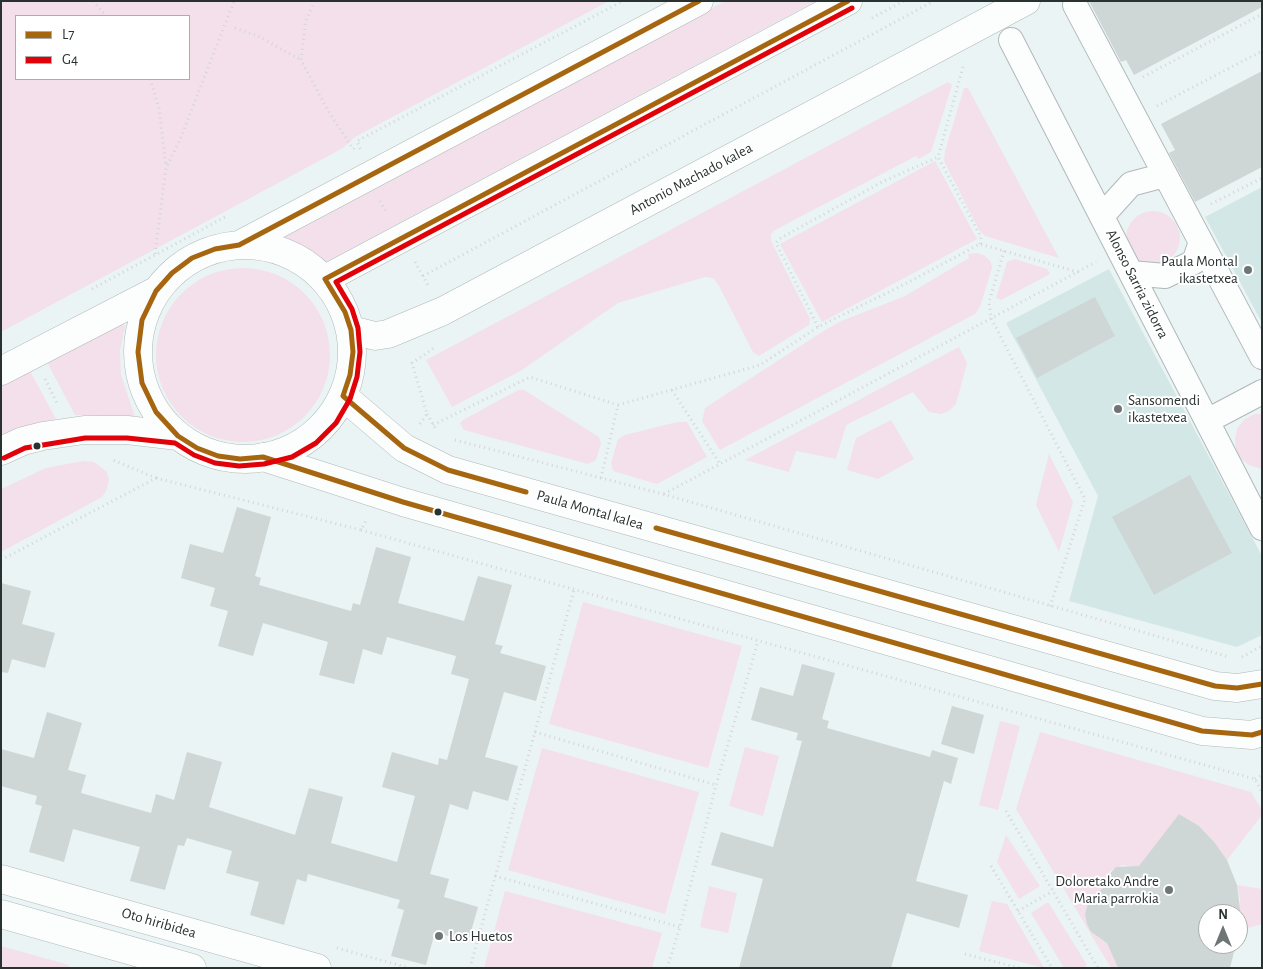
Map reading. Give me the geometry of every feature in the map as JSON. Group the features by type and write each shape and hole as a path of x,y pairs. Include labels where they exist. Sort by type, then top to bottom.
{"street":[{"path":"239,245 699,1"},
{"path":"325,279 848,1"},
{"name":"Antonio Machado kalea","path":"351,330 374,336 388,334 443,311 1026,1"},
{"path":"1075,5 1262,357"},
{"name":"Alonso Sarria zidorra","path":"1011,40 1207,421 1253,490 1262,528"},
{"path":"1102,216 1131,184 1165,175"},
{"path":"1131,273 1165,276 1194,262 1201,242"},
{"path":"239,245 270,248 300,259 325,279 345,312 351,330 353,352 350,375 344,396 330,418 311,437 288,450 263,458 240,459 218,456 197,448 178,436 156,412 142,383 138,352 142,320 156,291 172,273 192,258 215,249 239,245"},
{"path":"1,371 156,291"},
{"path":"1207,421 1262,392"},
{"name":"Paula Montal kalea","path":"344,396 377,427 404,448 448,470 1215,686 1237,688 1262,684"},
{"path":"1,451 23,441 71,431 127,430 178,436"},
{"path":"263,458 403,502 1202,731 1252,735 1262,732"},
{"name":"Oto hiribidea","path":"1,879 317,968"},
{"path":"1,914 192,968"}],"path":[{"path":"93,1 105,15"},
{"path":"166,168 180,142 234,1"},
{"path":"301,60 306,20 315,1"},
{"path":"367,176 357,140 623,1"},
{"path":"423,276 934,1"},
{"path":"1119,90 1262,14"},
{"path":"235,28 256,35 301,60 346,138"},
{"path":"1135,118 1262,51"},
{"path":"964,64 938,157 981,238 980,244"},
{"path":"150,80 159,108 166,168 155,254"},
{"path":"818,327 776,243 779,239 884,181 938,157"},
{"path":"1188,217 1262,178"},
{"path":"433,424 530,377 618,405 760,365 818,327 907,284 980,244 1078,272"},
{"path":"1004,250 988,302 991,318 1085,499 1041,637"},
{"path":"663,494 1119,250"},
{"path":"32,354 71,431"},
{"path":"672,390 720,464"},
{"path":"601,478 618,405"},
{"path":"427,414 440,436"},
{"path":"450,438 663,494 1237,659 1262,646"},
{"path":"1,560 156,478 110,458"},
{"path":"361,530 1254,779 1262,775"},
{"path":"470,968 574,590"},
{"path":"666,968 680,927 716,785 758,641"},
{"path":"1018,714 1028,681"},
{"path":"535,732 716,785"},
{"path":"1254,779 1262,793"},
{"path":"1006,811 1098,968"},
{"path":"991,866 1052,968"},
{"path":"495,876 680,927"},
{"path":"1018,911 1053,891"},
{"path":"965,954 1020,968"}],"shaded area":[{"path":"1,1 609,1 355,137 343,148 1,332"},
{"path":"725,1 816,1 324,263 282,237"},
{"path":"948,82 952,85 931,152 919,159 916,156 775,230 771,234 771,241 810,319 809,325 759,356 753,352 718,284 713,278 705,277 618,303 522,370 452,407 426,360"},
{"path":"964,88 968,88 1059,258 985,236 979,230 944,161 945,151"},
{"path":"935,161 977,239 822,322 780,244"},
{"name":"Paula Montal ikastetxea","path":"1262,187 1262,323 1205,217"},
{"path":"1148,211 1158,211 1168,215 1176,223 1180,238 1176,253 1168,261 1158,265 1148,265 1138,261 1130,253 1126,243 1126,233 1130,223 1138,215"},
{"path":"977,253 984,255 991,262 992,268 980,307 975,314 720,450 702,421 705,408 839,322 905,296 969,258 968,254"},
{"path":"1015,259 1047,269 1050,274 1001,300 996,298 1007,262"},
{"path":"234,268 252,268 284,278 305,293 320,314 330,346 330,364 320,396 305,417 284,432 268,438 252,442 234,442 202,432 181,417 166,396 160,380 156,364 156,346 166,314 181,293 202,278 218,272"},
{"name":"Sansomendi ikastetxea","path":"1109,269 1262,556 1262,635 1237,647 1069,601 1098,496 1006,323"},
{"path":"123,323 125,327 120,350 121,375 135,417 75,415 47,362"},
{"path":"959,347 967,363 956,404 949,411 941,414 929,412 913,392 846,425 836,459 796,451 789,472 745,460"},
{"path":"30,371 56,419 19,428 1,436 1,386"},
{"path":"518,390 524,390 599,437 601,444 596,460 588,464 464,430 460,423 463,420"},
{"path":"1255,414 1262,414 1262,469 1249,465 1240,458 1236,449 1235,438 1238,427 1245,419"},
{"path":"891,420 914,459 878,479 847,470 856,438"},
{"path":"677,422 687,422 707,457 657,484 613,471 611,463 618,439 625,435"},
{"path":"1049,454 1073,502 1059,552 1036,505"},
{"path":"83,461 94,462 106,471 109,479 107,489 102,497 1,552 1,489 46,468"},
{"path":"583,602 742,646 708,768 549,724"},
{"path":"1000,721 1020,726 998,810 979,805"},
{"path":"1040,732 1251,792 1262,810 1262,815 1227,860 1215,843 1199,826 1179,814 1138,868 1123,865 1110,871 1105,879 1103,888 1089,900 1085,914 1091,932 1107,943 1118,968 1111,968 1016,809"},
{"path":"745,747 779,756 763,816 729,806"},
{"path":"542,748 699,792 665,914 508,870"},
{"path":"1006,835 1040,886 1019,899 997,862"},
{"path":"1237,885 1262,889 1262,924 1248,928 1248,904 1240,904"},
{"path":"709,886 737,893 728,933 700,927"},
{"path":"505,891 662,933 652,968 484,968"},
{"path":"992,901 1007,904 1044,968 979,951"},
{"path":"1048,902 1087,965 1083,968 1064,968 1031,913"},
{"path":"1,946 69,965 68,968 1,968"}],"building":[{"path":"1089,1 1262,1 1262,7 1134,75 1126,60 1121,62"},
{"path":"1262,71 1262,167 1195,202 1169,153 1175,150 1161,124"},
{"path":"1095,297 1115,336 1037,378 1016,338"},
{"path":"1190,475 1232,553 1154,595 1112,517"},
{"path":"237,507 271,517 255,576 261,578 259,585 351,611 353,603 360,605 376,547 411,557 398,603 464,621 478,576 512,585 495,644 503,646 500,653 546,666 536,701 504,692 485,757 518,766 508,801 473,791 468,810 450,804 430,874 449,879 444,897 478,907 468,942 435,932 426,965 391,956 404,910 397,908 400,900 308,874 306,882 297,879 284,925 250,915 259,882 226,873 232,851 187,838 184,846 178,845 165,890 130,881 140,847 73,829 64,862 29,852 42,806 35,804 37,796 1,786 1,749 34,758 47,712 82,723 68,770 86,775 81,793 151,813 156,794 174,800 187,752 222,762 209,807 295,835 309,788 343,797 331,843 397,862 415,796 382,787 392,752 438,765 439,758 447,760 469,679 451,674 456,656 387,637 382,655 363,649 354,684 319,675 328,642 263,623 253,656 218,646 228,611 210,606 215,588 181,578 190,544 223,553"},
{"path":"1,583 31,591 22,624 55,633 45,668 12,659 8,673 1,672"},
{"path":"802,664 835,673 822,719 829,721 827,728 930,757 932,750 958,758 951,784 944,781 916,881 968,895 959,928 907,913 891,968 739,968 763,879 711,865 721,832 773,847 802,741 796,740 798,733 751,720 760,687 793,696"},
{"path":"952,706 984,715 974,754 941,744"},
{"name":"Doloretako Andre Maria parrokia","path":"1179,814 1199,826 1215,843 1227,860 1237,885 1239,904 1198,904 1198,954 1234,954 1230,968 1118,968 1107,943 1091,932 1085,914 1089,900 1103,888 1105,879 1116,867 1139,866"}],"transit line":[{"name":"L7","path":"699,1 239,245 215,249 192,258 172,273 156,291 142,320 138,352 142,383 156,412 178,436 197,448 218,456 240,459 263,457 403,502 1202,731 1252,735 1262,732"},
{"name":"L7","path":"526,492 448,470 404,448 343,396 350,375 353,352 351,330 345,312 325,279 848,1"},
{"name":"G4","path":"4,458 25,448 85,438 127,438 175,443 194,455 215,463 239,466 264,464 292,457 316,443 336,423 350,399 357,377 360,352 358,328 352,309 336,282 852,8"},
{"name":"L7","path":"656,528 1215,686 1237,688 1262,684"}],"place":[{"name":"Paula Montal ikastetxea","path":"1248,270"},
{"name":"Sansomendi ikastetxea","path":"1118,409"},
{"name":"Doloretako Andre Maria parrokia","path":"1169,890"},
{"name":"Los Huetos","path":"439,936"}]}
